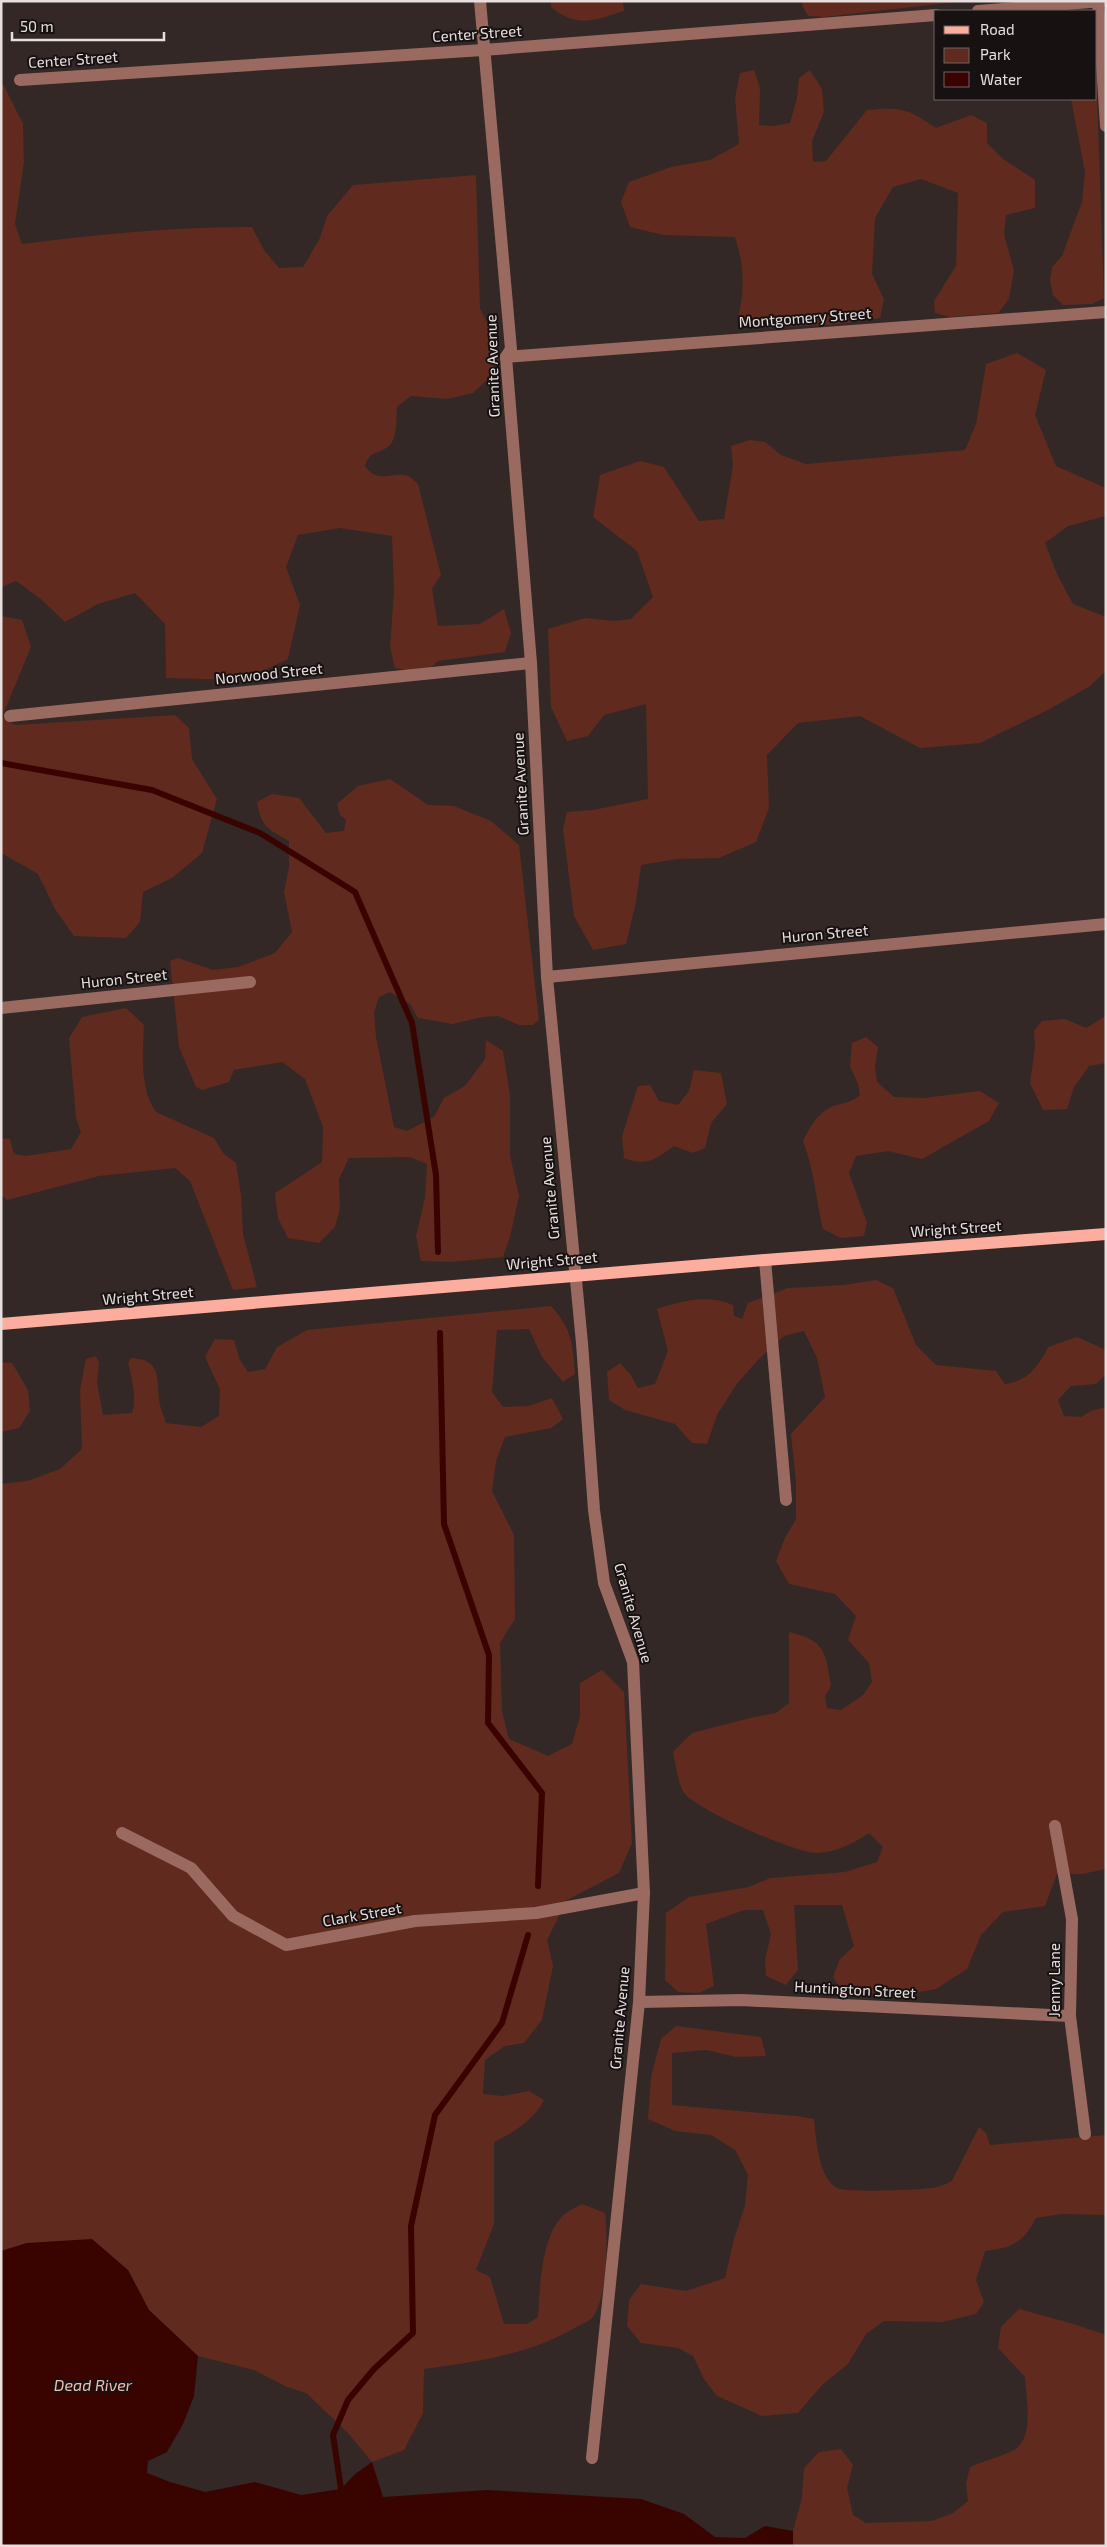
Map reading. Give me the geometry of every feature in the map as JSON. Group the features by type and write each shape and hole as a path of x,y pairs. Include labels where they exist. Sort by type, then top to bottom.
{"main road":[{"name":"Wright Street","path":"1,1324 765,1260 1106,1234"}],"street":[{"name":"Granite Avenue","path":"480,1 511,349 506,357 530,663 547,977 574,1276 582,1344 594,1510 604,1583 633,1662 644,1892 639,2002 592,2458"},
{"path":"1098,1 1106,126"},
{"path":"990,10 1103,1"},
{"name":"Center Street","path":"20,80 484,50 934,14"},
{"name":"Montgomery Street","path":"506,357 1106,312"},
{"name":"Norwood Street","path":"10,716 530,663"},
{"name":"Huron Street","path":"547,977 1106,924"},
{"name":"Huron Street","path":"1,1008 250,982"},
{"path":"765,1260 786,1500"},
{"name":"Jenny Lane","path":"1055,1826 1072,1919 1070,2016 1085,2134"},
{"name":"Clark Street","path":"122,1833 191,1868 233,1916 286,1945 415,1921 536,1914 644,1892"},
{"name":"Huntington Street","path":"639,2002 741,2000 1070,2016"}],"green space":[{"path":"551,1 623,1 624,11 586,21 578,20 561,14 551,7"},
{"path":"803,1 965,1 824,17 808,16 802,5"},
{"path":"754,70 760,88 759,125 773,126 790,123 797,98 799,78 810,70 822,89 824,112 812,141 813,162 826,161 867,110 896,109 904,111 911,113 936,128 971,115 987,123 987,143 1003,159 1035,180 1035,208 1006,215 1004,235 1014,270 1009,299 998,313 950,317 935,313 934,301 956,266 958,193 921,179 893,187 875,218 872,274 884,299 880,318 840,324 763,328 738,318 742,298 742,267 735,237 663,235 630,227 621,202 629,182 671,167 710,160 739,144 735,98 740,73"},
{"path":"1,80 23,124 24,162 15,224 22,244 137,232 194,228 252,227 264,250 279,268 303,267 320,238 327,216 353,185 476,175 480,308 492,334 497,363 490,377 473,393 447,399 411,396 397,407 395,433 392,442 385,449 372,455 365,466 375,475 408,476 418,484 441,575 432,589 438,626 480,624 504,609 511,633 505,652 438,661 429,669 413,671 395,668 390,647 394,592 392,536 340,528 298,535 286,567 300,605 288,659 244,680 166,678 165,624 135,593 98,604 65,622 42,600 16,581 1,587"},
{"path":"1097,95 1104,298 1092,304 1063,305 1053,295 1050,280 1052,267 1062,256 1082,202 1085,172 1071,100 1097,100"},
{"path":"1017,353 1046,370 1035,415 1056,466 1106,488 1106,516 1068,526 1045,543 1057,574 1073,604 1106,617 1106,671 1090,686 1048,710 980,743 920,748 860,716 798,723 767,755 769,808 756,842 719,858 677,859 641,865 636,902 626,944 593,950 574,916 563,829 567,812 593,810 648,799 646,704 604,715 588,736 567,741 551,707 548,629 585,618 614,621 631,619 653,597 637,551 593,517 600,475 640,461 664,467 699,521 724,519 733,466 731,446 750,440 765,442 781,455 806,464 965,450 976,424 986,364"},
{"path":"1,616 22,620 31,647 2,717 15,725 175,715 189,728 192,759 217,799 202,853 172,878 143,892 140,922 126,938 74,936 55,909 38,874 1,853"},
{"path":"390,779 428,805 454,806 491,821 519,845 539,1020 533,1025 519,1025 498,1016 482,1017 453,1024 418,1018 410,1004 390,992 379,997 374,1013 376,1037 394,1127 407,1131 434,1117 444,1098 465,1086 485,1059 486,1040 503,1051 510,1095 510,1155 519,1196 510,1237 503,1257 451,1262 421,1261 416,1236 425,1198 427,1164 410,1157 349,1158 339,1179 340,1208 335,1227 319,1243 288,1238 278,1218 275,1193 322,1162 323,1127 305,1079 282,1062 234,1070 229,1082 202,1090 196,1087 179,1047 170,961 178,958 213,970 238,967 275,953 292,932 284,892 289,867 289,841 263,822 257,802 272,794 299,798 326,833 344,831 346,820 340,815 337,804 358,786"},
{"path":"126,1008 144,1025 144,1081 156,1112 214,1138 224,1154 236,1163 241,1195 243,1234 257,1287 233,1290 190,1181 175,1168 99,1176 7,1200 1,1195 1,1138 10,1139 14,1154 26,1156 71,1149 81,1132 76,1118 69,1038 82,1017"},
{"path":"1106,1016 1106,1063 1089,1066 1074,1087 1067,1109 1043,1110 1030,1083 1035,1047 1034,1031 1042,1021 1065,1019 1086,1028"},
{"path":"866,1037 878,1047 875,1066 877,1082 894,1097 924,1098 980,1091 999,1103 989,1121 922,1159 888,1151 856,1156 849,1173 867,1223 864,1236 841,1238 823,1229 807,1151 803,1141 811,1126 821,1114 831,1107 850,1101 860,1095 858,1084 850,1066 852,1043"},
{"path":"694,1070 721,1073 727,1104 711,1123 705,1148 693,1153 674,1146 662,1155 645,1162 631,1161 624,1158 622,1136 638,1086 650,1085 659,1101 678,1105 689,1091"},
{"path":"876,1280 893,1288 916,1345 936,1365 996,1371 1005,1384 1020,1380 1031,1372 1048,1347 1077,1337 1106,1350 1106,1374 1096,1384 1071,1386 1058,1400 1064,1416 1081,1417 1091,1411 1106,1407 1106,1869 1082,1874 1057,1874 1045,1906 1003,1912 981,1935 967,1969 936,1989 903,1995 843,1992 833,1977 840,1959 854,1946 842,1905 794,1905 798,1970 786,1985 766,1976 765,1960 771,1934 763,1910 744,1910 706,1924 714,1986 699,1993 678,1992 665,1980 666,1913 689,1897 749,1887 770,1878 845,1872 877,1862 883,1847 869,1833 851,1844 838,1849 816,1853 788,1846 747,1829 707,1810 684,1793 673,1752 692,1733 776,1713 789,1703 789,1632 810,1639 822,1649 831,1686 825,1696 827,1708 841,1710 863,1695 872,1682 869,1663 848,1640 856,1616 835,1594 789,1584 776,1561 785,1538 796,1519 796,1483 791,1434 825,1397 817,1358 804,1331 784,1336 757,1361 736,1385 717,1415 707,1444 692,1443 675,1424 625,1410 609,1400 607,1372 620,1363 630,1374 638,1388 655,1384 668,1351 657,1309 685,1301 714,1300 733,1305 734,1316 742,1319 748,1303 788,1288 844,1285"},
{"path":"551,1306 563,1322 572,1345 575,1374 563,1382 542,1357 529,1329 497,1330 492,1392 503,1407 529,1406 552,1398 563,1419 551,1428 505,1437 496,1461 492,1491 514,1535 515,1619 500,1643 502,1711 509,1739 548,1756 572,1744 580,1716 580,1683 602,1670 624,1692 632,1843 619,1873 567,1900 547,1940 553,1966 542,2020 524,2043 505,2046 485,2060 483,2094 503,2096 529,2091 544,2100 529,2120 494,2142 494,2224 476,2270 490,2277 504,2324 527,2324 538,2317 543,2262 551,2234 565,2214 582,2204 605,2213 606,2267 604,2282 597,2309 592,2318 561,2336 523,2350 484,2360 424,2369 423,2413 404,2450 372,2462 347,2432 306,2393 287,2387 254,2370 198,2356 149,2310 128,2270 27,2243 1,2251 1,1484 27,1481 60,1469 82,1449 80,1390 86,1359 96,1356 99,1363 97,1383 103,1415 132,1413 134,1395 128,1363 131,1358 141,1359 153,1366 156,1371 160,1403 166,1423 201,1427 219,1416 220,1389 205,1357 215,1339 234,1340 240,1360 248,1372 265,1369 277,1347 307,1330"},
{"path":"1,1362 12,1363 28,1390 30,1411 19,1428 1,1432"},
{"path":"676,2026 761,2037 766,2056 736,2057 706,2050 672,2053 672,2105 814,2119 817,2146 822,2166 831,2183 837,2188 843,2190 886,2190 930,2188 943,2185 952,2181 979,2127 986,2133 990,2145 1106,2135 1106,2215 1061,2214 1036,2218 1026,2233 1016,2243 1003,2248 985,2251 976,2280 984,2302 976,2314 942,2322 884,2321 866,2334 848,2364 822,2385 798,2413 762,2416 717,2396 704,2379 693,2356 678,2348 641,2343 627,2326 629,2300 641,2284 686,2291 725,2278 734,2239 745,2206 748,2175 735,2150 711,2135 675,2131 648,2119 651,2077 661,2039"},
{"path":"1019,2309 1106,2335 1106,2546 793,2546 793,2531 802,2498 804,2468 819,2452 841,2449 853,2465 847,2488 853,2515 866,2523 932,2521 953,2513 968,2501 966,2484 970,2467 1010,2452 1018,2447 1026,2430 1028,2408 1025,2377 998,2348 1001,2327"}],"water":[{"name":"Dead River","path":"92,2239 128,2270 149,2310 198,2356 194,2396 183,2424 167,2452 148,2461 147,2473 205,2492 255,2482 301,2495 341,2489 355,2474 372,2462 383,2497 487,2490 641,2499 684,2514 715,2537 745,2538 765,2526 793,2531 793,2546 1,2546 1,2251 27,2243"}],"waterway":[{"path":"1,763 152,790 260,833 355,892 412,1023 436,1175 438,1252"},
{"path":"440,1333 444,1524 489,1655 488,1723 542,1793 538,1886"},
{"path":"339,2495 341,2489 333,2435 348,2400 374,2369 413,2333 411,2226 435,2115 502,2023 528,1935"}]}
